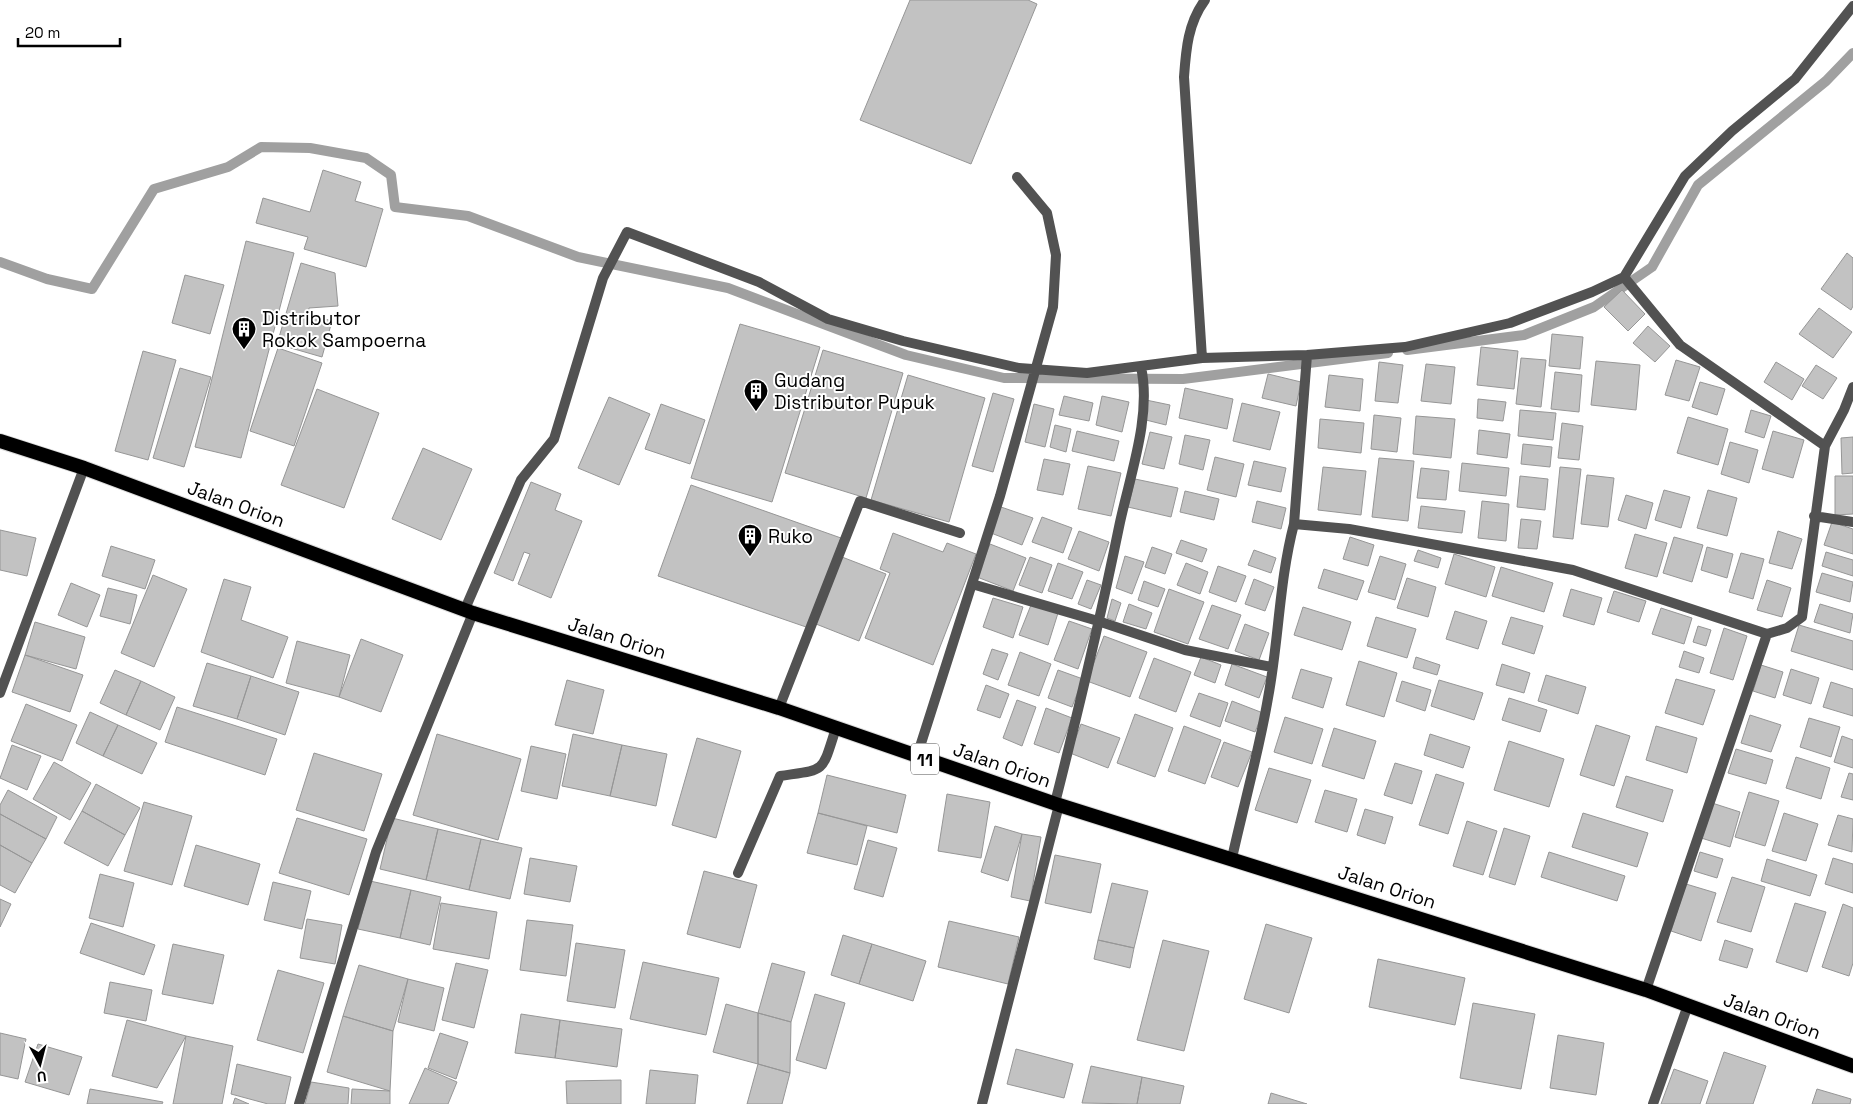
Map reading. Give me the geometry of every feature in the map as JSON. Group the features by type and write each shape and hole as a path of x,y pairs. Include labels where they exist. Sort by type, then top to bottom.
{"highway":[{"name":"Jalan Orion","path":"0,441 84,468 469,611 779,708 1057,804 1646,990 1853,1066"}],"street":[{"path":"1202,358 1184,77 1189,31 1196,12 1204,0"},
{"path":"299,1104 376,852 521,480 554,439 603,278 619,244 627,232 759,282 828,319 903,341 1037,371 1142,370 1202,358 1307,356 1405,347 1510,323 1625,278 1685,176 1732,130 1795,79 1853,6"},
{"path":"917,756 1037,371 1053,307 1056,255 1047,213 1016,177"},
{"path":"1625,278 1680,345 1825,446"},
{"path":"1232,858 1268,697 1288,551 1294,524 1307,356"},
{"path":"982,1104 1057,804 1137,449 1144,391 1142,370"},
{"path":"1294,524 1349,529 1572,570 1767,634 1787,628 1802,617 1814,516 1825,446 1853,387"},
{"path":"0,693 84,468"},
{"path":"779,708 860,502 960,533"},
{"path":"1814,516 1853,522"},
{"path":"972,584 1098,621 1185,650 1272,667"},
{"path":"1646,990 1767,634"},
{"path":"738,873 780,776 814,772 824,764 836,728"},
{"path":"1653,1104 1688,1004"}],"building":[{"path":"910,0 1028,0 1037,4 971,164 860,120"},
{"path":"323,170 361,182 355,201 383,209 366,267 304,249 308,237 256,223 263,198 310,212"},
{"name":"Distributor Rokok Sampoerna","path":"246,241 294,253 241,458 195,447"},
{"path":"1847,253 1853,258 1853,306 1851,310 1821,289"},
{"path":"301,263 335,273 338,306 309,308 308,314 332,321 322,357 277,344"},
{"path":"185,275 224,285 210,334 172,323"},
{"path":"1622,290 1645,314 1628,331 1604,307"},
{"path":"1819,308 1852,332 1833,358 1799,334"},
{"name":"Gudang Distributor Pupuk","path":"740,324 820,347 772,502 691,478"},
{"path":"1648,326 1670,346 1655,362 1633,343"},
{"path":"1552,334 1583,337 1580,369 1549,366"},
{"path":"1481,347 1518,351 1514,389 1477,385"},
{"path":"278,348 322,363 294,446 250,431"},
{"path":"823,350 903,373 866,498 785,473"},
{"path":"143,351 176,360 148,460 115,451"},
{"path":"1521,358 1546,360 1541,407 1516,404"},
{"path":"1676,360 1700,367 1689,401 1665,395"},
{"path":"1596,361 1640,365 1636,410 1591,405"},
{"path":"1379,362 1403,365 1398,403 1375,401"},
{"path":"1776,362 1804,379 1792,400 1764,382"},
{"path":"1426,364 1455,367 1451,404 1421,401"},
{"path":"1816,365 1837,378 1823,399 1802,386"},
{"path":"180,368 211,377 184,467 153,458"},
{"path":"1555,372 1582,375 1579,412 1551,409"},
{"path":"1268,374 1301,382 1296,406 1262,398"},
{"path":"908,375 985,398 949,522 871,500"},
{"path":"1329,375 1363,379 1360,411 1325,407"},
{"path":"1700,382 1725,389 1717,415 1692,407"},
{"path":"1185,388 1233,399 1227,429 1179,418"},
{"path":"317,389 379,413 344,508 281,485"},
{"path":"993,393 1014,399 993,472 972,466"},
{"path":"1064,396 1093,403 1089,421 1059,415"},
{"path":"1102,396 1129,402 1122,432 1096,425"},
{"path":"609,397 650,414 619,485 578,468"},
{"path":"1478,399 1506,402 1503,421 1477,418"},
{"path":"1146,400 1170,405 1166,425 1142,419"},
{"path":"1242,403 1280,412 1270,450 1233,441"},
{"path":"661,404 705,420 690,464 645,449"},
{"path":"1034,404 1054,409 1045,447 1025,442"},
{"path":"1520,410 1556,413 1553,440 1518,436"},
{"path":"1751,410 1771,416 1764,438 1745,432"},
{"path":"1374,415 1401,418 1397,452 1371,449"},
{"path":"1416,416 1455,419 1451,458 1413,454"},
{"path":"1688,417 1728,429 1718,465 1677,453"},
{"path":"1320,419 1364,423 1361,453 1318,448"},
{"path":"1562,423 1583,426 1579,460 1558,458"},
{"path":"1055,425 1071,429 1066,452 1050,447"},
{"path":"1479,430 1510,434 1507,458 1477,454"},
{"path":"1077,431 1119,441 1114,461 1072,451"},
{"path":"1773,431 1804,440 1793,478 1762,469"},
{"path":"1150,432 1172,437 1164,469 1142,464"},
{"path":"1185,435 1210,440 1203,470 1179,464"},
{"path":"1853,437 1853,473 1842,474 1841,438"},
{"path":"1730,442 1758,450 1749,483 1721,474"},
{"path":"1523,444 1552,447 1550,467 1521,464"},
{"path":"423,448 472,469 441,540 392,519"},
{"path":"1215,457 1244,464 1236,497 1207,490"},
{"path":"1379,458 1414,461 1408,521 1372,517"},
{"path":"1044,459 1070,464 1063,495 1037,490"},
{"path":"1254,461 1286,468 1281,492 1248,485"},
{"path":"1462,463 1509,468 1506,496 1459,491"},
{"path":"1088,466 1121,473 1111,516 1078,509"},
{"path":"1323,467 1366,471 1361,515 1318,510"},
{"path":"1560,467 1581,469 1573,539 1553,537"},
{"path":"1421,468 1449,471 1446,500 1417,498"},
{"path":"1587,475 1614,478 1608,527 1581,524"},
{"path":"1520,476 1548,479 1545,510 1517,507"},
{"path":"1835,476 1853,476 1853,514 1835,515"},
{"path":"1135,479 1178,488 1171,517 1128,507"},
{"path":"531,482 561,494 555,510 582,521 551,598 518,584 530,554 524,552 513,581 494,573"},
{"name":"Ruko","path":"691,485 841,538 809,628 658,576"},
{"path":"1664,490 1690,497 1681,528 1655,520"},
{"path":"1708,490 1737,498 1727,536 1697,528"},
{"path":"1185,491 1219,499 1214,520 1180,512"},
{"path":"1626,495 1653,503 1646,529 1618,520"},
{"path":"1257,501 1286,508 1281,529 1252,522"},
{"path":"1482,501 1509,504 1506,541 1478,538"},
{"path":"1421,506 1465,511 1462,533 1418,528"},
{"path":"1001,507 1033,518 1022,545 991,533"},
{"path":"1042,517 1072,528 1063,553 1032,542"},
{"path":"1521,519 1541,521 1537,549 1518,548"},
{"path":"1832,522 1853,529 1853,554 1824,545"},
{"path":"0,530 36,538 27,576 0,570"},
{"path":"1079,531 1109,542 1099,571 1068,559"},
{"path":"1778,531 1802,539 1792,569 1769,563"},
{"path":"893,533 943,552 947,543 976,554 933,665 865,638 890,573 880,569"},
{"path":"1635,534 1667,543 1657,577 1625,568"},
{"path":"1350,537 1374,545 1368,566 1343,559"},
{"path":"1674,537 1703,545 1692,582 1663,573"},
{"path":"1181,540 1207,549 1202,562 1176,553"},
{"path":"990,544 1026,558 1013,591 977,577"},
{"path":"111,546 155,560 145,589 102,576"},
{"path":"1152,547 1172,554 1165,574 1145,567"},
{"path":"1707,547 1733,554 1727,578 1701,570"},
{"path":"1254,550 1276,558 1271,573 1248,565"},
{"path":"1418,550 1441,558 1438,568 1414,561"},
{"path":"1826,552 1853,560 1853,576 1822,566"},
{"path":"1741,553 1764,559 1753,599 1729,592"},
{"path":"1454,554 1495,567 1486,597 1445,584"},
{"path":"1125,556 1144,562 1132,594 1116,588"},
{"path":"1380,556 1406,564 1395,600 1368,592"},
{"name":"Ruko","path":"842,557 886,574 859,641 816,624"},
{"path":"1030,557 1052,565 1042,593 1019,585"},
{"path":"1058,563 1083,572 1072,599 1048,591"},
{"path":"1186,563 1208,572 1200,594 1177,585"},
{"path":"1218,566 1246,576 1236,602 1209,592"},
{"path":"1501,567 1553,583 1544,612 1492,596"},
{"path":"1324,569 1364,581 1357,600 1318,588"},
{"path":"1822,573 1853,582 1850,602 1816,592"},
{"path":"153,575 187,589 154,667 121,653"},
{"path":"1407,578 1436,587 1428,617 1397,608"},
{"path":"224,579 251,587 241,620 288,637 273,678 201,652"},
{"path":"1254,579 1274,587 1265,611 1245,604"},
{"path":"1087,580 1101,585 1091,609 1078,604"},
{"path":"1767,580 1791,588 1782,617 1757,610"},
{"path":"1144,581 1165,589 1158,607 1138,600"},
{"path":"71,583 100,595 87,627 58,615"},
{"path":"108,588 137,595 130,624 100,616"},
{"path":"1169,589 1204,602 1188,644 1154,632"},
{"path":"1571,589 1602,598 1594,625 1563,616"},
{"path":"1614,591 1646,601 1639,622 1607,612"},
{"path":"993,598 1023,607 1013,638 983,627"},
{"path":"1112,599 1121,603 1115,621 1107,618"},
{"path":"1129,604 1152,613 1146,629 1123,622"},
{"path":"1820,604 1853,614 1850,633 1814,622"},
{"path":"1031,605 1058,613 1048,645 1019,635"},
{"path":"1212,605 1241,615 1228,649 1199,639"},
{"path":"1303,607 1351,622 1342,650 1294,635"},
{"path":"1661,608 1692,618 1684,644 1652,634"},
{"path":"1455,611 1487,621 1478,649 1446,639"},
{"path":"1376,617 1416,629 1407,658 1367,646"},
{"path":"1511,617 1543,626 1534,654 1502,644"},
{"path":"1069,621 1092,629 1078,669 1054,660"},
{"path":"35,622 85,637 76,669 25,655"},
{"path":"1245,624 1269,633 1259,660 1235,651"},
{"path":"1799,625 1853,641 1853,670 1791,651"},
{"path":"1698,626 1711,630 1706,646 1693,642"},
{"path":"1724,628 1747,636 1733,680 1710,673"},
{"path":"1104,636 1147,652 1130,697 1087,681"},
{"path":"361,639 403,655 381,712 339,697"},
{"path":"297,641 350,655 339,697 286,683"},
{"path":"992,649 1008,654 998,680 983,674"},
{"path":"1684,651 1704,658 1699,673 1679,667"},
{"path":"1020,652 1051,664 1039,696 1008,685"},
{"path":"25,655 83,675 70,712 12,692"},
{"path":"1201,657 1221,665 1215,683 1194,675"},
{"path":"1416,657 1440,665 1437,675 1413,668"},
{"path":"1154,658 1191,672 1176,712 1139,698"},
{"path":"1359,661 1397,673 1384,717 1346,705"},
{"path":"207,663 251,676 237,719 193,706"},
{"path":"1232,664 1267,677 1259,698 1225,685"},
{"path":"1502,664 1530,673 1524,693 1496,685"},
{"path":"1761,665 1783,672 1775,698 1753,691"},
{"path":"1301,669 1332,678 1323,708 1292,698"},
{"path":"1791,669 1819,678 1811,704 1783,695"},
{"path":"115,670 141,681 126,715 100,703"},
{"path":"1058,670 1083,679 1072,707 1048,698"},
{"path":"1546,675 1586,687 1578,714 1538,701"},
{"path":"251,676 299,692 285,735 237,719"},
{"path":"1676,679 1715,690 1703,725 1665,713"},
{"path":"567,680 604,690 593,734 555,725"},
{"path":"1439,680 1483,693 1474,720 1431,706"},
{"path":"141,681 175,697 160,730 126,715"},
{"path":"1402,681 1431,690 1425,711 1396,701"},
{"path":"1831,682 1853,689 1853,716 1823,707"},
{"path":"986,685 1009,694 1000,718 977,710"},
{"path":"1199,693 1228,703 1220,727 1190,716"},
{"path":"1509,698 1547,710 1540,732 1502,720"},
{"path":"1017,700 1036,707 1022,746 1003,738"},
{"path":"1232,701 1263,713 1255,732 1225,721"},
{"path":"26,704 77,725 62,761 11,741"},
{"path":"177,707 277,739 265,775 165,742"},
{"path":"1046,708 1072,718 1059,753 1034,744"},
{"path":"90,712 118,725 103,756 76,743"},
{"path":"1135,714 1173,728 1155,777 1117,763"},
{"path":"1750,715 1781,725 1771,752 1741,743"},
{"path":"1285,717 1323,729 1312,764 1274,752"},
{"path":"1809,718 1840,727 1831,757 1800,747"},
{"path":"1081,724 1120,738 1108,768 1070,753"},
{"path":"118,725 157,743 142,774 103,756"},
{"path":"1596,725 1630,736 1614,786 1580,775"},
{"path":"1184,726 1221,740 1205,784 1168,771"},
{"path":"1656,726 1697,738 1687,773 1646,760"},
{"path":"1334,728 1376,741 1364,779 1322,766"},
{"path":"437,734 521,759 498,840 413,815"},
{"path":"573,734 622,745 610,796 562,786"},
{"path":"1430,734 1470,747 1463,768 1424,755"},
{"path":"1842,736 1853,740 1853,768 1834,762"},
{"path":"697,738 741,751 716,838 672,825"},
{"path":"1509,741 1564,759 1549,807 1494,790"},
{"path":"1224,742 1252,752 1238,787 1211,777"},
{"path":"12,745 41,756 27,790 0,778"},
{"path":"622,745 667,754 656,806 610,796"},
{"path":"531,746 566,754 557,799 521,791"},
{"path":"1736,749 1773,760 1766,784 1728,773"},
{"path":"314,753 382,774 364,831 296,810"},
{"path":"1796,757 1830,768 1821,799 1786,788"},
{"path":"54,762 91,783 70,820 33,799"},
{"path":"1395,763 1422,771 1412,804 1384,795"},
{"path":"1269,768 1311,780 1297,823 1255,810"},
{"path":"1849,773 1853,774 1853,800 1841,797"},
{"path":"1436,774 1464,783 1448,834 1419,825"},
{"path":"827,775 906,795 897,833 818,813"},
{"path":"1626,776 1673,790 1663,822 1616,807"},
{"path":"96,784 140,808 125,835 82,811"},
{"path":"8,790 57,817 46,839 0,814 0,805"},
{"path":"1325,790 1357,799 1347,832 1315,822"},
{"path":"1749,792 1779,801 1765,846 1735,837"},
{"path":"947,794 990,802 981,858 938,851"},
{"path":"144,802 192,816 172,885 124,871"},
{"path":"1709,802 1740,812 1730,847 1698,837"},
{"path":"1365,809 1393,817 1385,844 1357,835"},
{"path":"82,811 125,835 108,866 64,843"},
{"path":"818,813 867,826 857,865 807,853"},
{"path":"1583,813 1648,833 1637,867 1572,847"},
{"path":"1784,813 1818,824 1806,861 1772,851"},
{"path":"0,814 46,839 32,863 0,845"},
{"path":"1838,815 1853,819 1852,852 1828,845"},
{"path":"297,818 367,839 349,895 279,873"},
{"path":"392,818 438,829 426,880 380,869"},
{"path":"1467,821 1497,831 1483,875 1453,866"},
{"path":"995,826 1022,834 1008,881 981,872"},
{"path":"1504,828 1530,836 1515,885 1489,877"},
{"path":"438,829 481,839 469,890 426,880"},
{"path":"1022,834 1041,837 1030,901 1011,897"},
{"path":"481,839 522,848 510,899 469,890"},
{"path":"868,840 897,848 883,897 854,889"},
{"path":"0,845 32,863 15,893 0,885"},
{"path":"196,845 260,864 248,905 184,886"},
{"path":"1549,852 1625,876 1617,901 1541,877"},
{"path":"1700,852 1723,859 1717,878 1694,871"},
{"path":"1055,855 1101,864 1091,913 1045,903"},
{"path":"530,858 577,866 570,902 524,894"},
{"path":"1833,858 1853,864 1853,893 1825,884"},
{"path":"1767,859 1817,875 1810,896 1761,881"},
{"path":"704,871 757,885 740,948 687,934"},
{"path":"100,874 134,883 123,927 89,918"},
{"path":"1732,877 1765,887 1751,932 1717,922"},
{"path":"370,881 411,890 400,938 358,929"},
{"path":"273,882 311,891 302,929 264,920"},
{"path":"1112,883 1148,891 1134,948 1098,940"},
{"path":"1686,884 1716,893 1701,941 1671,931"},
{"path":"411,890 441,897 430,945 400,938"},
{"path":"0,899 11,904 0,927"},
{"path":"441,903 497,912 489,959 433,949"},
{"path":"1795,903 1826,912 1807,972 1776,962"},
{"path":"1843,904 1853,908 1853,963 1849,976 1822,967"},
{"path":"307,919 342,925 335,964 300,958"},
{"path":"527,920 573,925 566,976 520,970"},
{"path":"949,921 1019,937 1008,984 938,967"},
{"path":"91,923 155,945 144,975 80,953"},
{"path":"1266,924 1312,938 1289,1013 1244,999"},
{"path":"843,935 872,944 859,984 831,975"},
{"path":"1098,940 1134,948 1130,968 1094,959"},
{"path":"1163,940 1209,951 1184,1051 1137,1040"},
{"path":"1725,940 1753,949 1747,968 1719,960"},
{"path":"576,943 625,950 615,1008 567,1001"},
{"path":"173,944 224,955 213,1004 162,994"},
{"path":"872,944 926,961 913,1001 859,984"},
{"path":"1378,959 1465,978 1455,1025 1369,1007"},
{"path":"643,962 719,978 706,1035 630,1019"},
{"path":"456,963 488,970 474,1028 442,1020"},
{"path":"772,963 805,972 791,1022 758,1013"},
{"path":"359,965 408,979 393,1031 343,1016"},
{"path":"278,970 324,983 303,1053 257,1040"},
{"path":"408,979 444,988 434,1031 398,1022"},
{"path":"110,982 152,990 146,1021 104,1013"},
{"path":"815,994 845,1003 826,1069 796,1060"},
{"path":"1473,1003 1535,1014 1521,1089 1460,1078"},
{"path":"726,1004 758,1013 758,1064 713,1052"},
{"path":"758,1013 791,1022 790,1073 758,1064"},
{"path":"521,1014 560,1020 555,1058 515,1053"},
{"path":"343,1016 393,1031 390,1091 327,1072"},
{"path":"127,1020 186,1036 157,1088 112,1076"},
{"path":"560,1020 622,1029 617,1067 555,1058"},
{"path":"0,1033 26,1039 18,1079 0,1075"},
{"path":"440,1033 468,1042 456,1079 428,1068"},
{"path":"1558,1035 1604,1043 1596,1095 1550,1088"},
{"path":"186,1036 233,1046 222,1104 173,1104"},
{"path":"38,1044 82,1057 69,1095 25,1082"},
{"path":"1016,1049 1073,1064 1064,1098 1007,1084"},
{"path":"1724,1052 1766,1066 1753,1104 1706,1104"},
{"path":"237,1064 291,1077 285,1104 268,1104 231,1094"},
{"path":"758,1064 790,1073 782,1104 747,1104"},
{"path":"1091,1066 1142,1077 1137,1104 1082,1103"},
{"path":"425,1068 457,1082 448,1104 409,1104"},
{"path":"1674,1069 1708,1081 1700,1104 1661,1104"},
{"path":"650,1070 698,1075 695,1104 646,1104"},
{"path":"1142,1077 1184,1086 1180,1104 1137,1104"},
{"path":"621,1080 621,1104 567,1104 566,1081"},
{"path":"311,1082 349,1088 348,1104 305,1104"},
{"path":"90,1089 163,1102 162,1104 87,1104"},
{"path":"352,1089 390,1091 390,1104 351,1104"},
{"path":"1817,1089 1851,1099 1850,1104 1812,1104"},
{"path":"1271,1093 1307,1104 1268,1104"},
{"path":"235,1098 249,1104 233,1104"}],"waterway":[{"path":"1407,350 1524,335 1594,307 1652,267 1698,185 1826,81 1853,53"},
{"path":"0,262 47,279 92,289 154,189 228,167 261,147 310,148 366,158 391,175 395,207 468,216 578,257 728,288 906,355 1004,378 1183,379 1388,353"}],"place":[{"name":"Distributor Rokok Sampoerna","path":"244,350"},
{"name":"Gudang Distributor Pupuk","path":"756,412"},
{"name":"Ruko","path":"750,557"}]}
